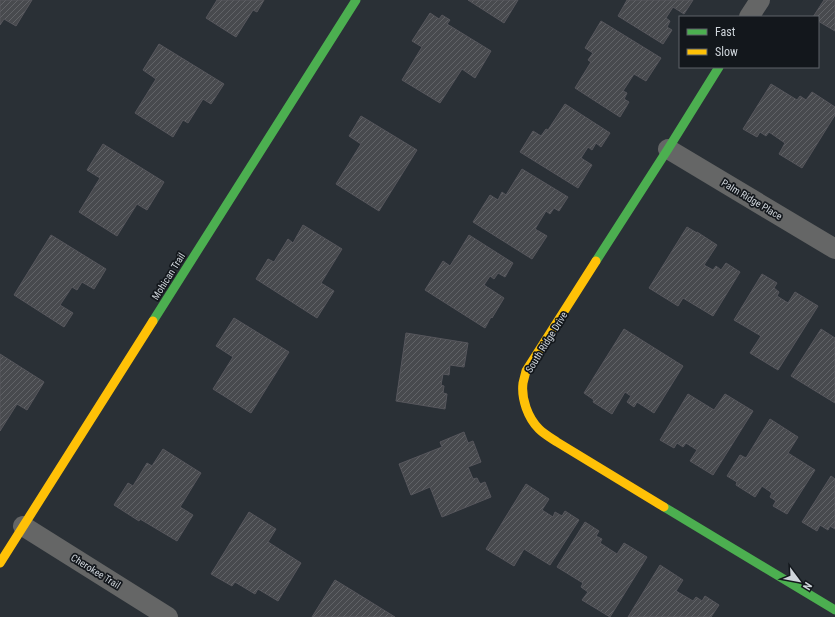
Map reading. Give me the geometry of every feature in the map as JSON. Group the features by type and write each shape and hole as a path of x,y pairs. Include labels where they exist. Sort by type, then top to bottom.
{"street":[{"name":"Mohican Trail","path":"0,563 356,0"},
{"path":"751,16 760,0"},
{"name":"South Ridge Drive","path":"718,68 526,371 523,383 525,406 538,429 557,442 835,610"},
{"name":"Palm Ridge Place","path":"668,149 835,249"},
{"name":"Cherokee Trail","path":"23,526 168,617"}],"building":[{"path":"0,0 32,0 16,26 4,19 0,25"},
{"path":"217,0 264,0 257,12 253,10 236,37 206,18"},
{"path":"468,0 518,0 504,23"},
{"path":"627,0 693,0 684,14 673,7 666,18 670,21 667,27 672,30 663,44 618,16"},
{"path":"824,0 835,0 835,31 819,22 819,16 814,16"},
{"path":"430,13 439,19 442,15 450,20 447,24 491,51 475,78 462,69 440,103 402,80 422,47 412,41"},
{"path":"601,21 661,58 646,81 634,74 623,91 627,93 624,99 629,102 620,117 575,88 591,62 588,60 593,53 585,48"},
{"path":"159,44 224,84 211,104 203,99 188,123 183,120 173,137 135,113 156,79 143,70"},
{"path":"771,84 797,100 800,96 806,100 812,92 835,107 835,115 802,168 779,154 785,143 769,132 766,136 760,132 757,137 743,129"},
{"path":"565,104 610,133 601,147 596,143 592,150 588,147 581,158 592,165 578,188 520,152 533,131 541,136 546,129 548,130"},
{"path":"361,116 417,150 379,211 336,184 361,144 349,136"},
{"path":"103,144 164,182 147,210 137,204 117,236 79,212 100,178 87,170"},
{"path":"522,169 568,197 559,211 554,208 550,214 546,211 535,229 547,236 532,259 473,222 490,195 498,200 502,192 506,195"},
{"path":"303,225 342,249 321,283 334,291 317,318 256,279 268,259 274,262 288,239 293,243"},
{"path":"687,227 717,245 704,265 713,270 716,266 721,270 726,263 740,272 713,316 683,298 678,306 649,288"},
{"path":"51,235 106,269 94,289 82,282 77,290 72,287 60,305 73,313 64,327 14,295"},
{"path":"469,235 513,263 505,277 498,273 494,279 490,276 484,285 504,298 485,328 425,290 443,261 450,266"},
{"path":"762,274 777,283 774,288 779,292 777,296 788,303 795,292 818,306 778,370 750,353 761,336 734,320"},
{"path":"234,318 289,352 251,413 213,389 233,357 216,346"},
{"path":"624,329 683,366 654,413 637,402 634,407 627,402 631,396 625,392 612,414 593,402 594,400 584,393"},
{"path":"821,329 835,338 835,403 791,376"},
{"path":"406,333 468,343 464,367 450,365 449,375 443,374 441,385 444,386 443,393 447,394 445,409 396,401"},
{"path":"0,354 44,382 27,410 17,404 0,431"},
{"path":"688,394 714,410 725,394 753,411 713,475 690,461 697,450 686,443 683,447 677,443 674,448 660,440"},
{"path":"770,419 798,437 788,453 815,470 787,514 773,506 776,501 770,497 772,493 762,486 755,497 736,485 737,482 727,476 740,455 746,458"},
{"path":"464,432 468,443 473,441 481,462 468,467 473,479 477,478 480,484 485,482 491,497 442,517 430,487 411,495 399,464 442,447 440,442"},
{"path":"163,449 201,473 180,507 193,515 177,541 140,519 139,521 114,505 128,483 133,486 147,463 152,466"},
{"path":"831,476 835,479 835,529 830,526 828,530 820,525 817,531 802,522"},
{"path":"526,484 549,499 542,510 553,517 555,512 562,516 565,511 579,520 550,565 524,549 514,566 486,549"},
{"path":"249,512 276,529 268,542 301,563 278,601 258,589 255,594 235,582 232,586 211,574"},
{"path":"585,522 599,531 596,536 602,539 600,543 617,554 624,543 647,557 610,617 582,600 588,592 581,587 583,583 557,567"},
{"path":"660,565 683,580 676,591 693,601 696,597 702,601 705,596 719,605 711,617 628,617"},
{"path":"335,580 353,591 395,617 312,617"}],"traffic: fast":[{"path":"153,321 356,0"},
{"path":"596,261 718,68"},
{"path":"664,507 835,610"}],"traffic: slow":[{"path":"596,261 526,371 523,383 524,402 535,425 543,433 664,507"},
{"path":"0,563 153,321"}]}
